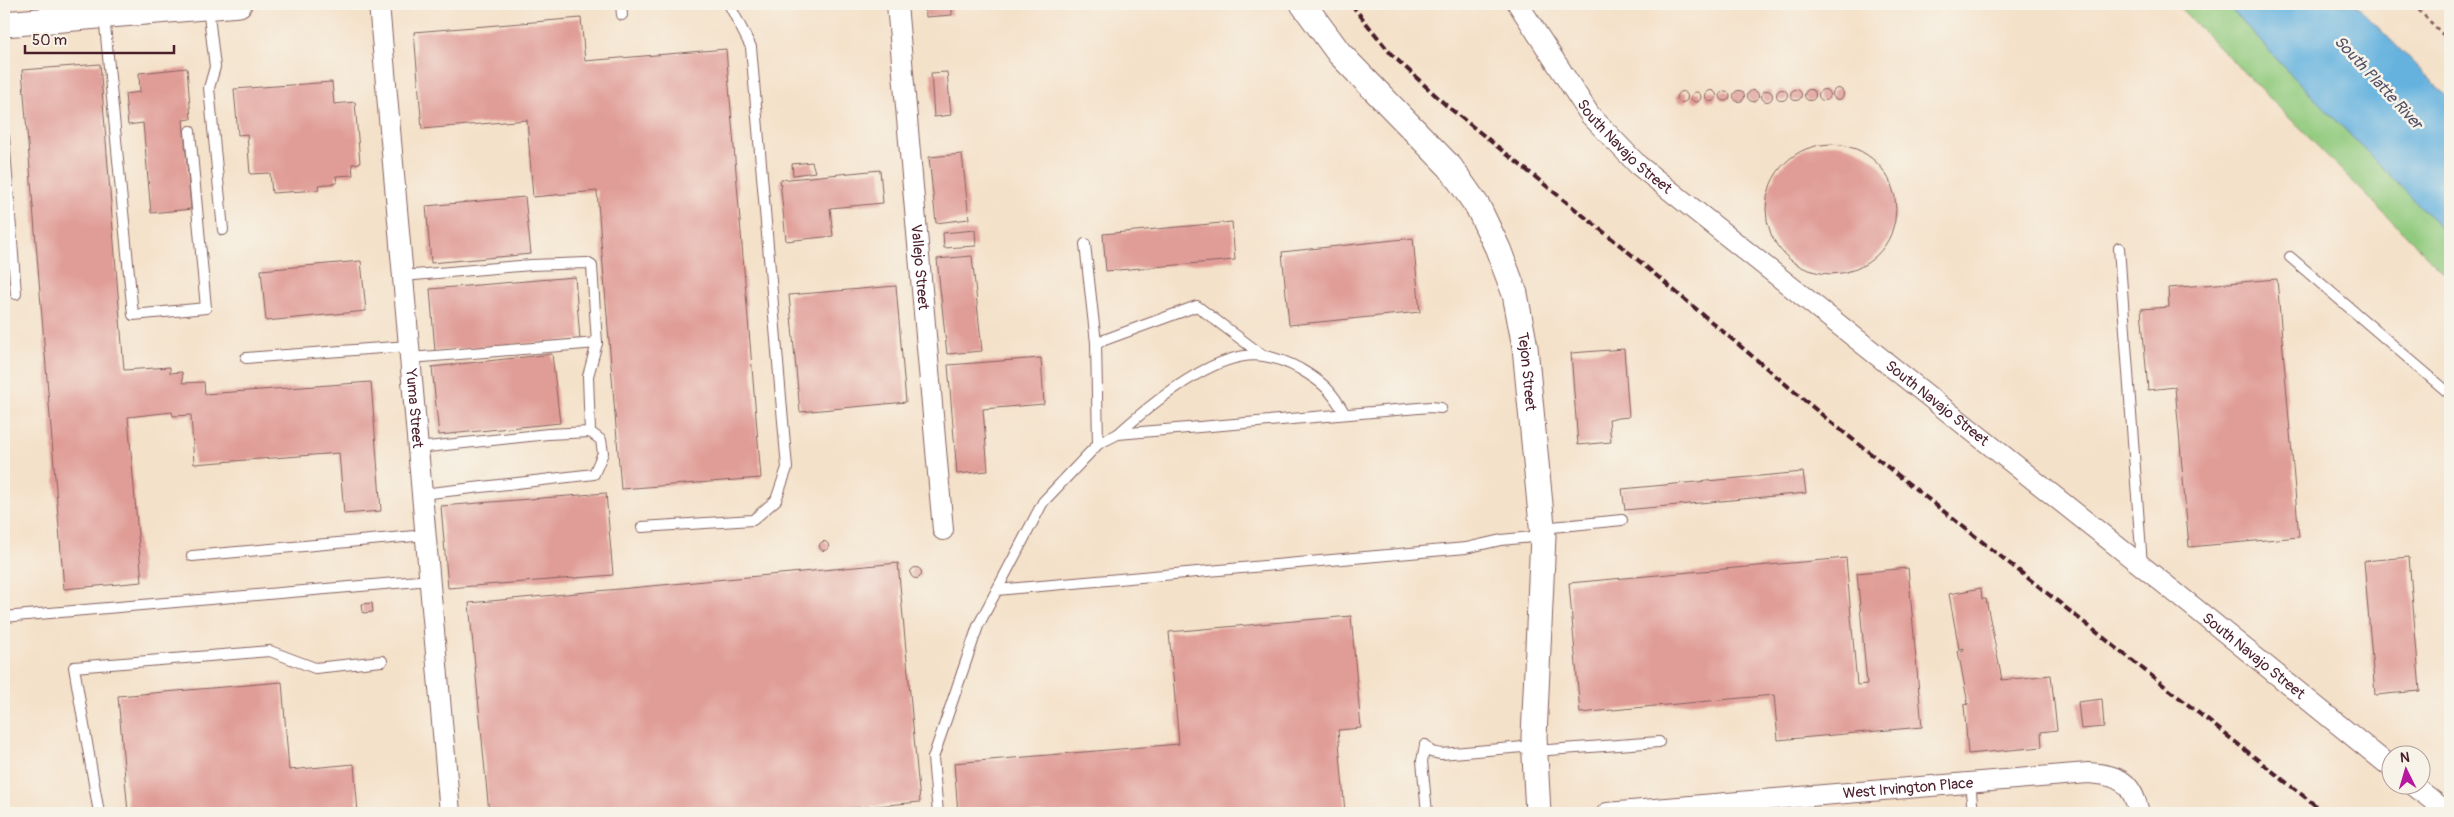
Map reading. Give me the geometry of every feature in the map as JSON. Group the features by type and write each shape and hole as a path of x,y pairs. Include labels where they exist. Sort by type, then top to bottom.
{"street":[{"path":"4,24 117,11 239,4"},
{"name":"Yuma Street","path":"379,4 450,813"},
{"name":"Vallejo Street","path":"897,4 943,530"},
{"name":"Tejon Street","path":"1302,4 1340,53 1450,167 1474,200 1490,230 1515,294 1521,323 1542,532 1535,748 1538,813"},
{"name":"South Navajo Street","path":"1518,4 1590,115 1638,165 2142,566 2382,760"},
{"name":"West Irvington Place","path":"1607,813 2088,773 2106,774 2121,779 2134,796 2139,813"},
{"path":"2424,794 2448,813"}],"lane":[{"path":"621,4 622,15"},
{"path":"642,527 753,520 776,500 787,468 751,46 729,4"},
{"path":"208,6 215,67 209,88 223,230"},
{"path":"117,11 133,315 206,308 190,131"},
{"path":"4,137 16,294"},
{"path":"1086,244 1096,343 1098,444"},
{"path":"2119,248 2142,566"},
{"path":"2290,257 2450,394"},
{"path":"403,276 531,265 586,263 592,266 597,344 588,376 590,432"},
{"path":"1096,343 1197,306 1262,355 1289,363 1314,378 1330,390 1345,414"},
{"path":"246,358 597,344"},
{"path":"938,813 933,758 978,626 1043,502 1098,444 1118,434 1171,389 1214,366 1239,358 1262,355"},
{"path":"1118,434 1430,407 1441,408"},
{"path":"418,448 548,434 590,432 601,440 603,452 594,474 422,494"},
{"path":"997,590 1466,548 1542,532 1622,520"},
{"path":"192,556 426,535"},
{"path":"4,617 430,580"},
{"path":"99,813 74,667 270,651 315,668 382,661"},
{"path":"1427,813 1422,761 1425,745 1431,752 1441,754 1659,742"},
{"path":"1970,782 1973,813"}],"path":[{"path":"2413,4 2450,42"}],"green space":[{"path":"2176,4 2226,4 2286,69 2450,237 2450,279"}],"water":[{"name":"South Platte River","path":"2226,4 2355,4 2450,100 2450,237 2286,69"}],"building":[{"path":"925,4 952,4 952,15 926,17"},
{"path":"581,18 585,61 726,49 761,478 621,489 597,191 533,197 527,120 422,129 414,32"},
{"path":"100,64 124,370 170,367 170,373 182,372 183,383 204,382 205,394 371,382 381,511 344,514 339,453 194,464 191,415 173,416 172,412 128,417 142,582 64,589 22,70"},
{"path":"187,68 191,119 183,120 191,209 151,213 143,123 128,125 125,94 140,92 139,73"},
{"path":"947,72 951,115 934,117 931,73"},
{"path":"332,82 334,104 355,102 360,163 352,164 353,175 336,176 337,183 318,185 319,190 272,193 270,173 250,174 247,134 238,135 234,89"},
{"path":"1810,89 1816,95 1810,101 1804,95"},
{"path":"1836,89 1840,89 1843,94 1842,98 1836,99 1833,96 1833,92"},
{"path":"1711,90 1717,96 1711,102 1705,96"},
{"path":"1780,90 1784,90 1787,95 1786,99 1780,100 1777,97 1777,93"},
{"path":"1794,90 1798,90 1801,95 1800,99 1794,100 1791,97 1791,93"},
{"path":"1822,90 1826,90 1829,95 1828,99 1822,100 1819,97 1819,93"},
{"path":"1723,91 1727,91 1730,96 1729,100 1723,101 1720,98 1720,94"},
{"path":"1737,91 1741,91 1744,96 1743,100 1737,101 1734,98 1734,94"},
{"path":"1751,91 1755,91 1758,96 1757,100 1751,101 1748,98 1748,94"},
{"path":"1765,91 1769,91 1772,96 1771,100 1765,101 1762,98 1762,94"},
{"path":"1680,92 1684,92 1687,97 1686,101 1680,102 1677,99 1677,95"},
{"path":"1694,92 1698,92 1701,97 1700,101 1694,102 1691,99 1691,95"},
{"path":"1831,144 1844,145 1856,149 1877,163 1891,184 1895,196 1895,222 1891,234 1877,255 1856,269 1844,273 1831,274 1818,273 1806,269 1785,255 1771,234 1767,222 1766,209 1767,196 1771,184 1785,163 1806,149 1818,145"},
{"path":"962,154 969,219 936,223 929,157"},
{"path":"812,162 815,172 793,175 792,164"},
{"path":"880,170 883,203 830,208 833,236 786,241 780,180"},
{"path":"525,197 531,254 431,263 426,206"},
{"path":"1232,222 1235,260 1106,271 1103,234"},
{"path":"975,230 976,246 944,248 943,233"},
{"path":"1413,238 1420,312 1289,325 1282,252"},
{"path":"972,256 982,351 947,354 937,259"},
{"path":"361,261 366,311 266,321 261,270"},
{"path":"575,277 580,339 435,351 430,289"},
{"path":"2277,279 2299,537 2189,547 2175,387 2148,390 2141,309 2169,307 2168,288"},
{"path":"896,286 906,402 800,412 789,295"},
{"path":"1624,349 1629,417 1609,419 1611,442 1578,445 1571,353"},
{"path":"552,354 560,423 439,435 432,367"},
{"path":"1041,358 1044,404 983,409 988,471 957,474 948,365"},
{"path":"1803,472 1806,493 1625,510 1622,489"},
{"path":"606,493 613,575 448,588 441,506"},
{"path":"824,542 828,546 824,550 820,546"},
{"path":"2409,557 2420,691 2375,695 2364,561"},
{"path":"1846,558 1857,685 1867,684 1857,573 1908,568 1922,727 1778,740 1774,695 1580,713 1569,583"},
{"path":"898,563 920,802 801,813 489,813 469,603"},
{"path":"914,568 918,568 921,573 920,577 914,578 911,575 911,571"},
{"path":"1981,588 1982,599 1986,599 2002,680 2051,675 2057,730 2041,732 2042,747 1968,754 1964,705 1968,704 1958,651 1964,650 1964,648 1959,649 1949,594"},
{"path":"372,603 373,612 363,613 362,604"},
{"path":"1351,616 1361,728 1338,730 1345,813 958,813 954,763 1179,744 1169,632"},
{"path":"282,682 289,770 354,764 358,813 128,813 118,696"},
{"path":"2102,699 2104,727 2081,729 2078,702"}],"railway":[{"path":"1351,4 1391,54 1447,106 1626,250 1827,419 2325,813"}]}
